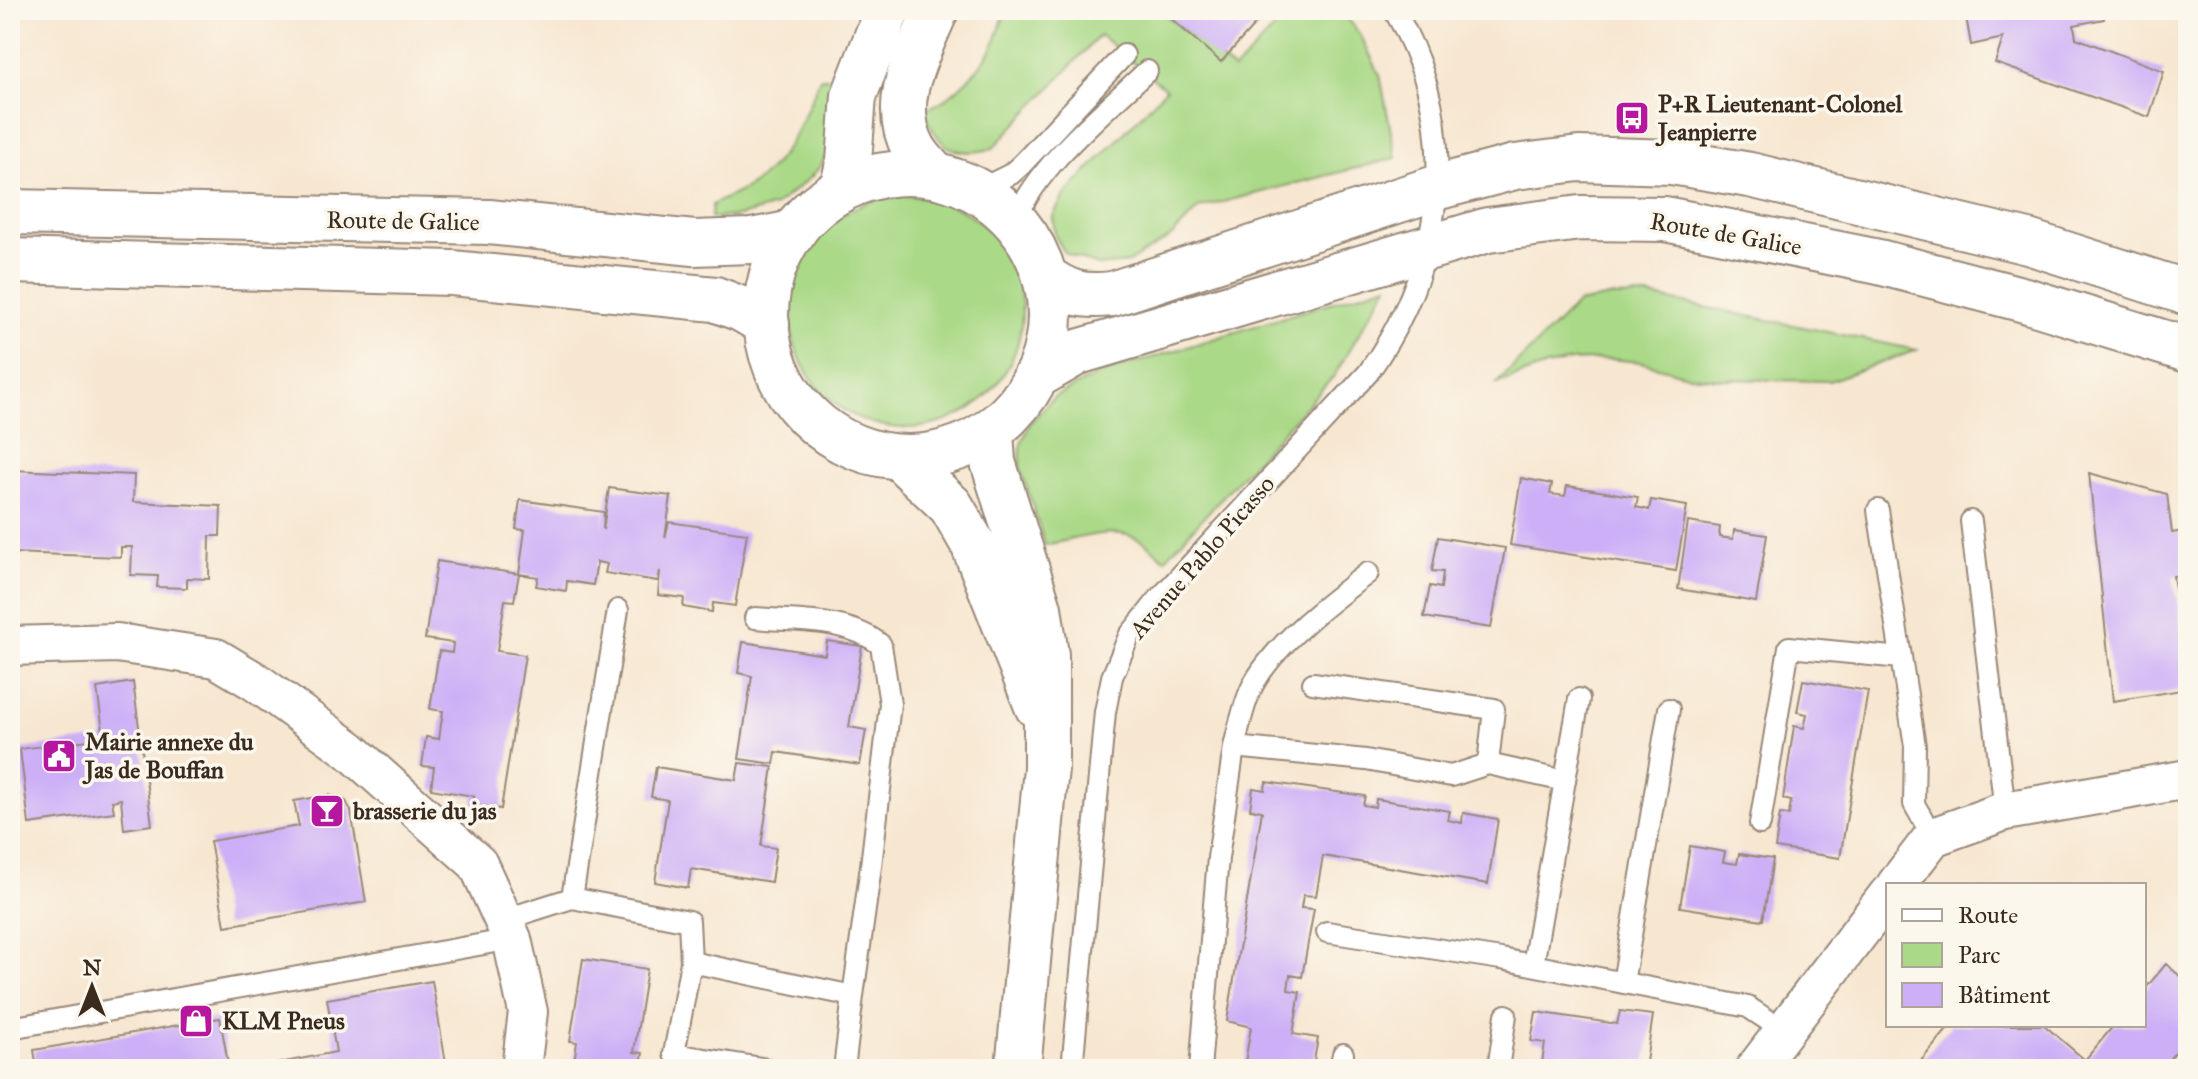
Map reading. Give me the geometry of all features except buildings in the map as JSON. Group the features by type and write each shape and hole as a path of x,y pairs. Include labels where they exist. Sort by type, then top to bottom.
{"main road":[{"path":"842,188 849,161 854,96 887,10"},
{"path":"934,174 914,149 903,120 903,96 936,10"},
{"path":"1045,277 1064,291 1092,296 1112,294 1439,187 1515,167 1579,159 1672,162 1765,179 2028,242 2188,293"},
{"path":"886,174 934,174 979,190 1016,220 1041,261 1052,307 1046,355 1025,398 991,432 947,452 899,457 854,447 815,423 785,388 768,344 766,299 779,254 793,233 805,216 842,188 886,174"},
{"name":"Route de Galice","path":"10,212 489,222 706,244 751,241 793,233"},
{"name":"Route de Galice","path":"1035,377 1078,352 1488,230 1580,218 1665,219 1879,262 2025,300 2188,350"},
{"name":"Route de Galice","path":"10,261 452,273 715,299 767,324"},
{"path":"991,432 993,462 1039,608 1046,655 1046,768 1018,1069"},
{"path":"899,457 951,506 973,544 1044,723"}],"street":[{"path":"10,646 117,643 216,658 256,682 350,750 478,864 507,929 528,1012 521,1069"},
{"path":"1898,883 1933,837 2003,802 2188,779"},
{"path":"1755,1069 1886,898"}],"lane":[{"name":"Avenue Pablo Picasso","path":"1072,1069 1105,712 1112,677 1129,636 1173,582 1368,373 1383,352 1421,270 1439,187 1436,128 1426,80 1394,10"},
{"path":"979,190 1011,174 1022,164 1124,55"},
{"path":"1016,220 1024,199 1069,146 1147,71"},
{"path":"1878,510 1915,746 1914,804 1933,837"},
{"path":"1971,521 2003,802 2070,784 2188,762"},
{"path":"1200,1069 1218,858 1234,747 1246,702 1253,685 1270,661 1328,603 1368,573"},
{"path":"572,898 618,610"},
{"path":"755,618 841,626 870,636 881,645 890,704 844,1069"},
{"path":"1760,824 1789,647 1901,658"},
{"path":"1313,683 1494,709 1488,764"},
{"path":"1533,965 1579,699"},
{"path":"1623,983 1669,709"},
{"path":"1234,747 1366,760 1451,776 1488,764 1565,781"},
{"path":"10,1028 507,929 572,898 689,921 691,962 674,1054 768,1069"},
{"path":"1327,932 1533,965 1748,1007 1784,1031"},
{"path":"691,962 853,996"},
{"path":"1498,1069 1506,1015"}],"green space":[{"path":"1006,10 1159,10 1234,70 1292,10 1341,10 1361,36 1380,75 1396,158 1199,208 1172,236 1128,263 1098,266 1065,253 1055,236 1053,216 1064,196 1166,89 1100,35 992,149 966,152 948,147 934,133 923,109 951,95 985,60"},
{"path":"820,78 841,78 829,123 828,150 822,164 775,206 740,216 711,218 712,205 752,185 779,159 795,134"},
{"path":"906,196 929,198 950,205 971,215 988,230 1003,247 1013,268 1020,289 1020,335 1013,356 1003,377 988,394 971,409 950,419 929,426 906,428 883,426 862,419 841,409 824,394 809,377 799,356 792,335 790,312 792,289 799,268 809,247 824,230 841,215 862,205 883,198"},
{"path":"1388,285 1334,376 1165,559 1138,539 1127,535 1097,534 1045,545 1020,466 1021,444 1031,422 1054,397 1099,374"},
{"path":"1649,296 1917,350 1829,381 1690,376 1641,362 1609,359 1546,366 1496,384 1578,303 1611,297"}],"place":[{"name":"P+R Lieutenant-Colonel Jeanpierre","path":"1632,118"},
{"name":"Mairie annexe du Jas de Bouffan","path":"59,756"},
{"name":"brasserie du jas","path":"327,811"},
{"name":"KLM Pneus","path":"196,1021"}]}
